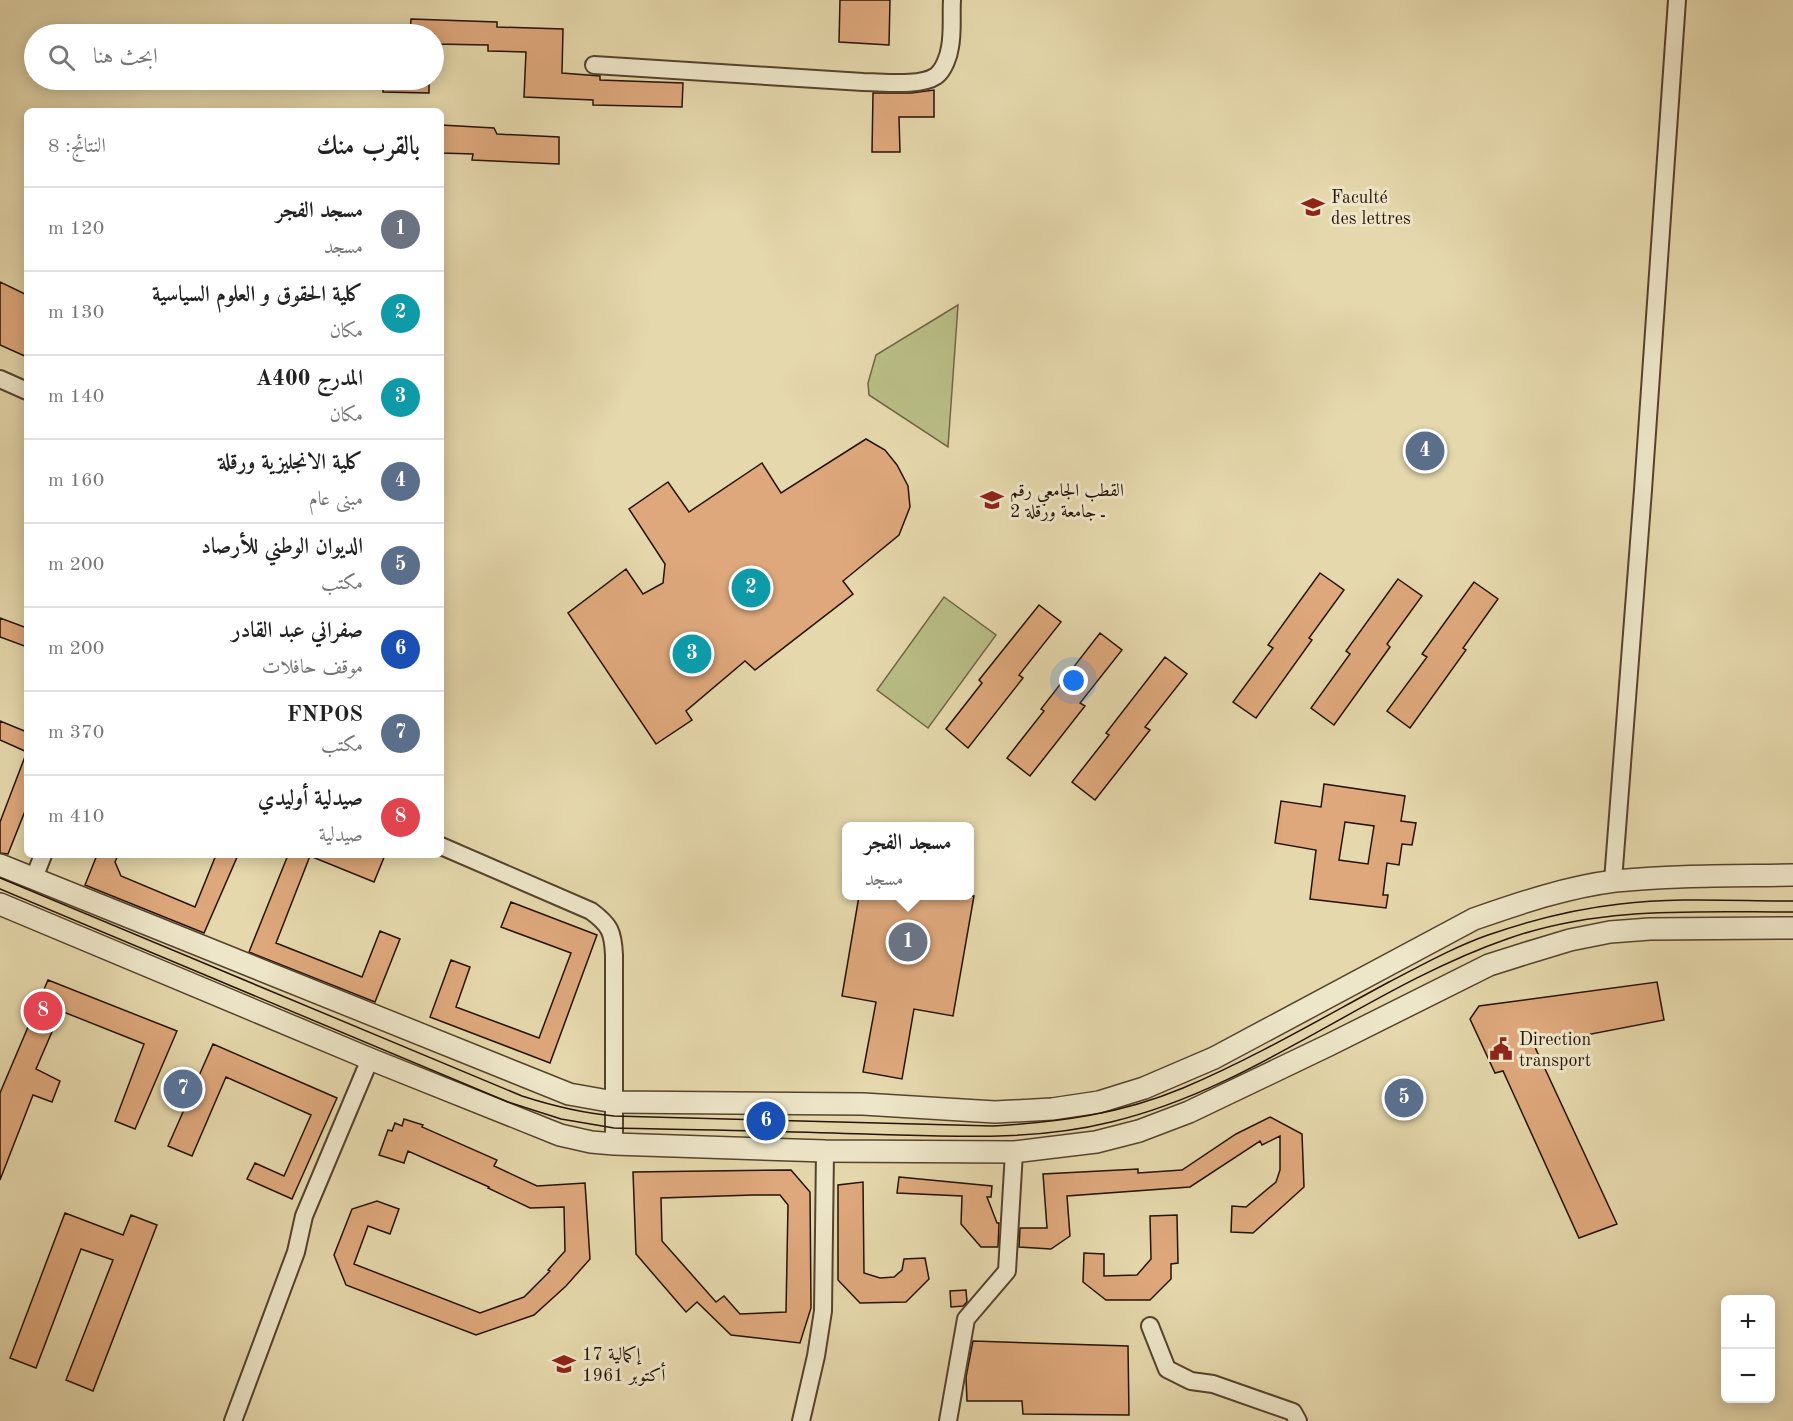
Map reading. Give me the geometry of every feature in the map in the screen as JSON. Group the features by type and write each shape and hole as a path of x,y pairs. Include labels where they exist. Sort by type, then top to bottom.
{"street":[{"path":"594,65 863,82 906,83 926,80 937,75 944,65 950,46 952,0"},
{"path":"1613,881 1643,501 1677,0"},
{"path":"0,379 24,390"},
{"path":"444,847 591,911 610,929 613,947 614,1144"},
{"path":"34,878 42,858"},
{"path":"0,865 569,1094 614,1102 863,1104 995,1112 1052,1109 1099,1102 1144,1088 1214,1058 1474,919 1560,892 1613,881 1793,875"},
{"path":"0,904 370,1059 560,1135 591,1142 614,1144 825,1150 1014,1152 1096,1142 1139,1131 1189,1112 1329,1046 1489,965 1527,952 1610,932 1650,929 1793,928"},
{"path":"233,1421 296,1252 304,1216 370,1059"},
{"path":"801,1421 813,1374 823,1311 825,1150"},
{"path":"948,1421 966,1319 1007,1271 1014,1152"},
{"path":"1149,1326 1167,1369 1191,1381 1213,1384 1293,1412 1298,1421"}],"green space":[{"path":"958,305 948,447 869,395 868,383 876,355"},
{"path":"944,597 996,635 928,728 877,690"}],"building":[{"path":"840,0 890,0 889,45 839,42"},
{"path":"411,19 497,22 497,27 563,29 562,73 600,76 600,80 683,83 682,107 593,105 593,100 524,97 526,52 488,51 488,45 444,44 444,24 411,24"},
{"path":"383,90 429,90 429,93 383,92"},
{"path":"934,90 934,117 899,117 900,152 872,152 873,93 911,93"},
{"path":"444,125 494,128 497,134 559,137 559,164 472,160 473,154 444,153"},
{"path":"0,282 24,294 24,356 0,345"},
{"path":"866,439 885,450 897,465 908,486 910,507 899,535 843,581 853,594 755,670 745,661 686,711 692,720 656,744 568,613 626,569 643,594 663,583 665,564 629,509 668,482 689,512 762,463 781,493"},
{"path":"1320,573 1344,590 1309,638 1312,640 1256,718 1233,702 1273,648 1268,645"},
{"path":"1398,579 1422,596 1387,644 1390,647 1334,725 1311,708 1350,654 1346,651"},
{"path":"1474,582 1498,599 1463,648 1466,650 1410,728 1387,711 1427,657 1422,654"},
{"path":"1039,605 1061,622 1019,675 1023,678 968,748 946,729 982,683 979,680"},
{"path":"0,618 24,627 24,646 0,637"},
{"path":"1100,633 1122,650 1080,703 1085,706 1030,776 1007,758 1044,711 1041,709"},
{"path":"1165,657 1187,674 1145,727 1150,730 1095,800 1072,782 1109,735 1106,733"},
{"path":"0,721 24,731 24,751 0,740"},
{"path":"24,759 24,814 8,854 0,853 0,822"},
{"path":"1324,784 1405,796 1401,821 1416,823 1412,845 1402,844 1399,865 1387,863 1383,895 1388,895 1386,908 1310,899 1316,850 1275,843 1281,801 1321,807","holes":["1345,822 1374,826 1368,864 1339,860"]},
{"path":"96,858 117,858 115,862 121,876 195,907 215,858 237,858 204,933 85,885"},
{"path":"287,858 309,858 276,943 362,977 380,931 400,939 375,1002 249,952"},
{"path":"315,858 384,858 374,882"},
{"path":"858,900 973,900 953,1016 914,1009 902,1079 863,1072 876,1002 842,996"},
{"path":"511,902 597,935 550,1063 430,1017 451,960 470,967 456,1007 539,1038 571,953 501,927"},
{"path":"48,980 177,1031 135,1129 115,1121 144,1044 61,1011 36,1069 60,1081 52,1102 33,1095 0,1180 0,1093"},
{"path":"1657,982 1664,1020 1534,1045 1617,1224 1579,1238 1503,1071 1495,1073 1470,1019 1479,1006"},
{"path":"213,1044 337,1098 292,1199 247,1179 255,1163 284,1176 311,1115 226,1077 192,1156 168,1146"},
{"path":"1270,1117 1302,1134 1304,1187 1253,1233 1231,1232 1232,1206 1246,1207 1276,1182 1280,1170 1280,1136 1262,1145 1260,1141 1190,1187 1067,1196 1070,1236 1051,1249 1019,1247 1020,1228 1047,1228 1043,1174 1138,1169 1138,1173 1182,1170 1236,1134"},
{"path":"404,1119 423,1125 422,1127 497,1160 494,1166 537,1186 585,1183 590,1259 566,1286 534,1315 476,1335 346,1285 334,1255 352,1209 377,1201 399,1209 390,1234 368,1226 354,1264 480,1313 524,1297 550,1271 548,1270 565,1251 564,1207 530,1208 408,1151 404,1163 379,1155 388,1130 392,1131 395,1123 402,1126"},
{"path":"791,1170 810,1192 811,1308 800,1343 731,1335 697,1302 686,1312 636,1254 633,1172","holes":["780,1195 788,1205 786,1312 740,1314 724,1296 716,1302 662,1241 661,1198"]},
{"path":"899,1177 992,1186 991,1197 987,1197 997,1223 999,1223 998,1247 981,1247 961,1224 962,1196 897,1193"},
{"path":"863,1182 864,1273 880,1278 894,1277 902,1270 904,1259 925,1258 929,1279 906,1302 860,1303 838,1280 838,1185"},
{"path":"65,1213 123,1235 131,1215 157,1225 93,1391 66,1380 113,1260 81,1249 36,1368 10,1358"},
{"path":"1177,1215 1178,1263 1171,1264 1171,1279 1150,1300 1106,1300 1083,1282 1084,1253 1104,1254 1104,1276 1137,1275 1151,1259 1150,1216"},
{"path":"966,1290 967,1302 963,1306 951,1307 950,1291"},
{"path":"973,1341 1128,1346 1129,1415 1023,1414 1022,1401 967,1401 966,1377"}],"tram line":[{"path":"0,878 522,1096 556,1106 614,1116 993,1126 1090,1115 1160,1097 1262,1051 1450,951 1488,935 1537,920 1586,909 1641,902 1793,901"},
{"path":"0,889 508,1102 561,1119 614,1128 958,1136 1050,1133 1111,1122 1163,1106 1214,1086 1263,1062 1407,983 1456,959 1542,928 1612,916 1648,913 1793,912"}],"place":[{"name":"Faculté des lettres","path":"1313,207"},
{"name":"كلية الانجليزية ورقلة","path":"1425,451"},
{"name":"القطب الجامعي رقم 2 ـ جامعة ورقلة","path":"992,500"},
{"name":"كلية الحقوق و العلوم السياسية","path":"751,588"},
{"name":"المدرج A400","path":"692,654"},
{"name":"مسجد الفجر","path":"908,942"},
{"name":"صيدلية أوليدي","path":"43,1011"},
{"name":"Direction transport","path":"1501,1049"},
{"name":"FNPOS","path":"183,1089"},
{"name":"الديوان الوطني للأرصاد","path":"1404,1098"},
{"name":"صفراني عبد القادر","path":"766,1121"},
{"name":"إكمالية 17 أكتوبر 1961","path":"564,1364"}]}
